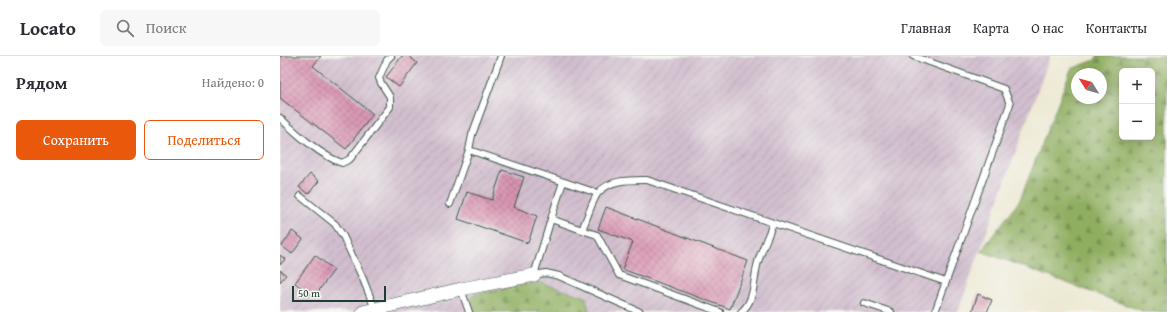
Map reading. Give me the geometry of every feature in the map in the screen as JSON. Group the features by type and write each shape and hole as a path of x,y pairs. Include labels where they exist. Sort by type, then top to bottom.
{"street":[{"path":"369,310 461,289 534,275"}],"lane":[{"path":"450,204 469,150 472,135 501,56"},
{"path":"913,56 1004,89 1010,104 935,312"},
{"path":"280,118 293,131 331,160 342,163 350,159 390,107 390,97 379,78 386,57"},
{"path":"469,150 597,193"},
{"path":"582,230 597,193 612,183 647,180 946,282"},
{"path":"563,182 534,275 546,273 559,276 640,312"},
{"path":"300,196 335,224 343,236 363,279 369,310"},
{"path":"551,219 597,235 619,275 720,312"},
{"path":"741,312 746,308 754,289 758,263 773,223"},
{"path":"461,289 469,312"},
{"path":"864,303 891,312"}],"shaded area":[{"path":"280,56 1050,56 958,312 280,312"}],"green space":[{"path":"1097,56 1167,56 1167,312 1145,312 981,251 1020,200 1071,69 1071,104 1107,104 1107,68 1074,68 1095,60"},
{"path":"538,282 586,297 589,312 475,312 470,300 474,294"}],"building":[{"path":"280,56 321,56 313,66 373,114 346,149 280,98"},
{"path":"402,56 409,56 417,63 399,87 386,77"},
{"path":"502,170 524,177 514,207 537,216 528,243 458,219 467,192 492,200"},
{"path":"310,174 319,181 308,194 299,187"},
{"path":"606,207 748,261 730,309 622,269 633,242 598,229"},
{"path":"292,231 303,239 292,254 282,246"},
{"path":"280,255 285,259 280,265"},
{"path":"315,255 334,270 314,297 295,283"},
{"path":"280,270 286,275 280,282"},
{"path":"978,294 992,300 987,312 972,312"}]}
